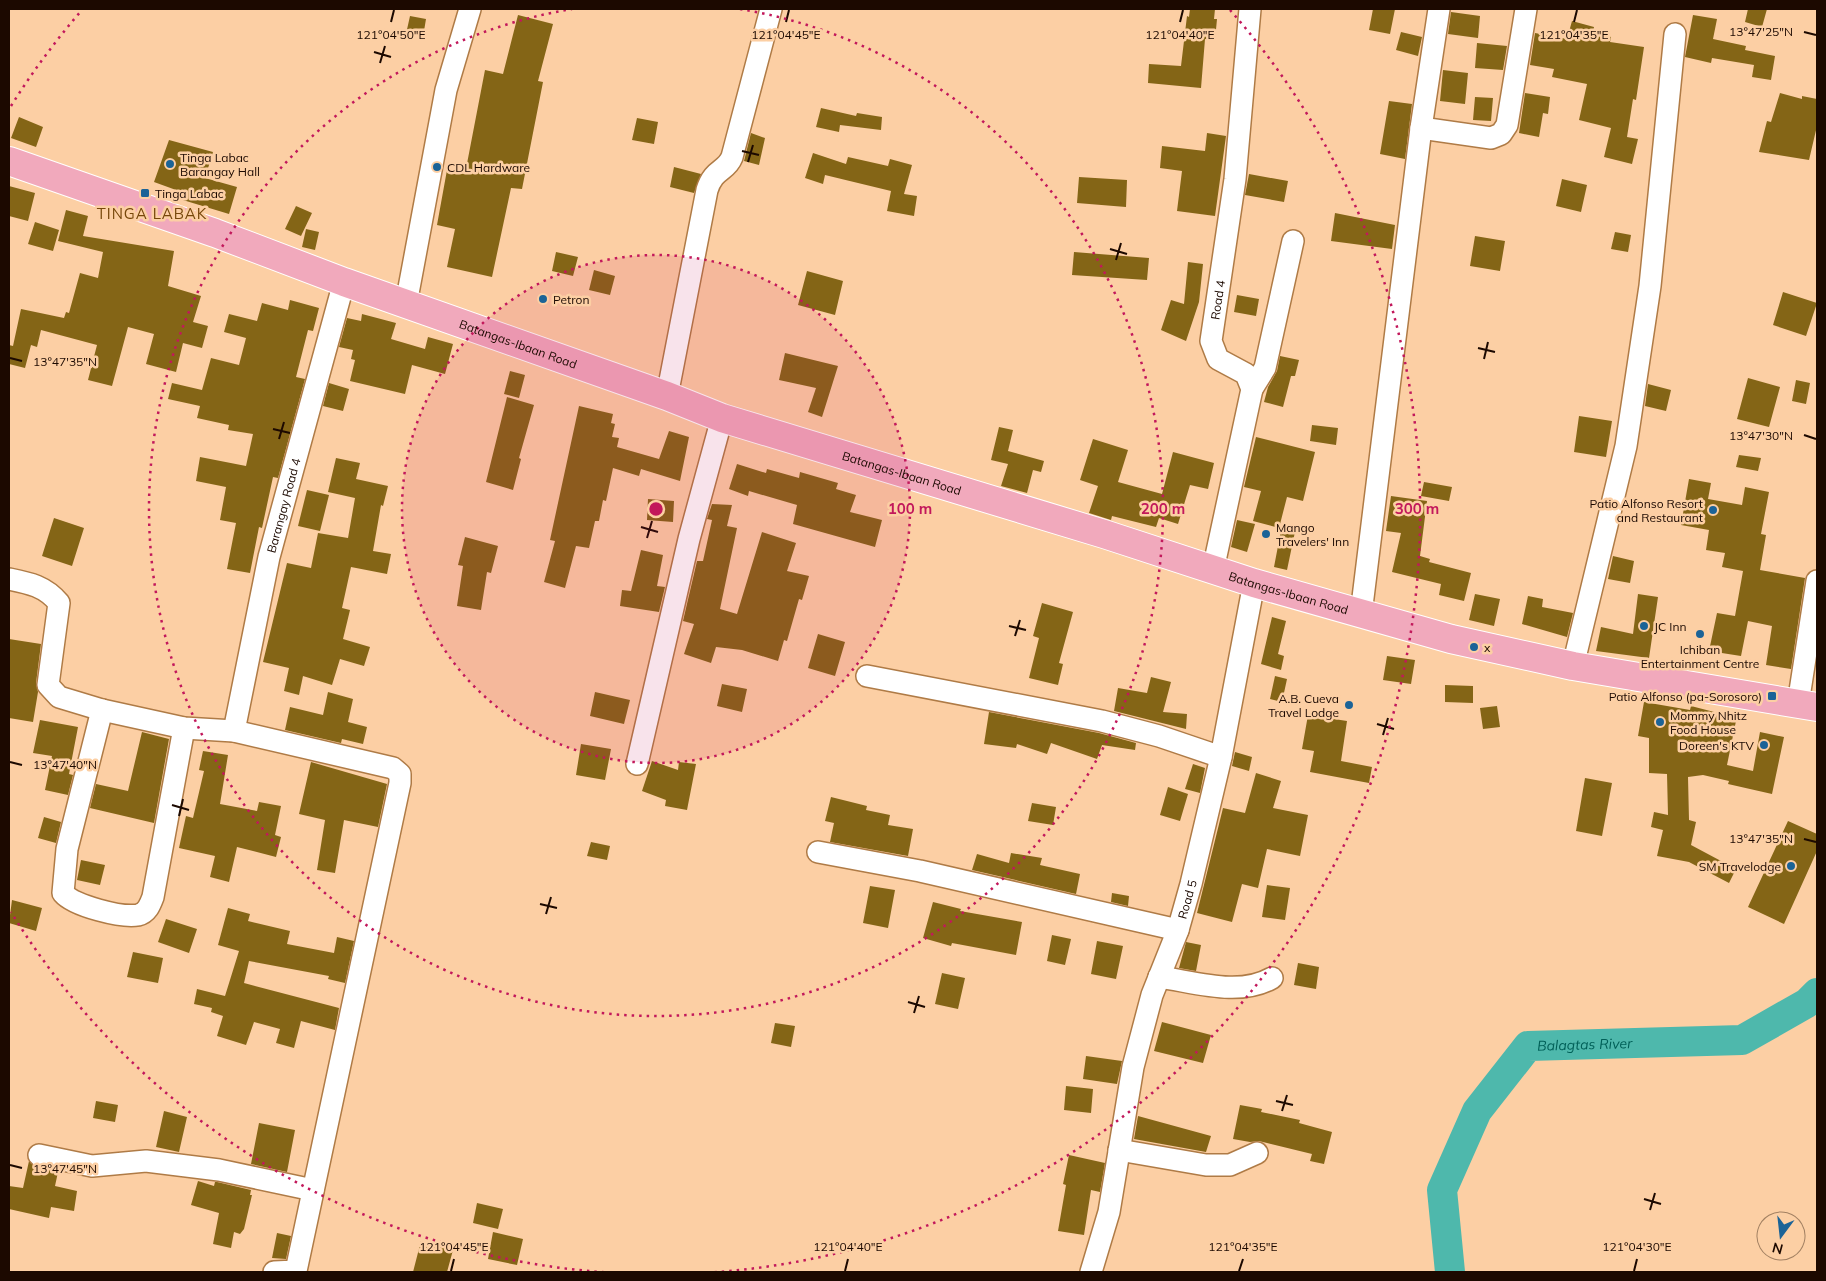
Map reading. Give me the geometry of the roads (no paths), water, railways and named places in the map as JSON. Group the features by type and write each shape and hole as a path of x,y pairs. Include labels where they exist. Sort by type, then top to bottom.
{"main road":[{"name":"Batangas-Ibaan Road","path":"9,161 215,233 344,282 667,396 722,418 1104,534 1254,583 1451,639 1573,666 1808,706"}],"street":[{"path":"406,304 446,90 470,9"},
{"path":"667,396 707,190 716,172 729,163 732,157 771,9"},
{"name":"Road 4","path":"1250,9 1235,179 1211,341 1218,359 1246,374 1252,388"},
{"path":"1362,614 1421,128 1439,9"},
{"path":"1421,128 1491,138 1501,134 1507,125 1526,9"},
{"path":"1573,666 1626,446 1650,286 1675,34"},
{"path":"1213,570 1252,388 1265,368 1293,241"},
{"name":"Barangay Road 4","path":"234,731 269,557 344,282"},
{"path":"637,764 688,540 722,418"},
{"path":"9,579 35,584 49,591 59,602 48,686 59,697 102,710 184,728 234,731 392,768 400,774 380,878 313,1190 299,1272 274,1272"},
{"path":"1808,706 1817,581"},
{"name":"Road 5","path":"1091,1272 1109,1212 1133,1067 1159,977 1178,930 1192,884 1220,757 1254,583"},
{"path":"867,676 1102,721 1159,736 1220,757"},
{"path":"102,710 67,849 63,894 68,900 108,912 138,915 148,910 153,897 184,728"},
{"path":"818,852 920,871 1178,930"},
{"path":"1159,977 1242,989 1260,985 1272,978"},
{"path":"1119,1150 1206,1164 1230,1165 1257,1153"},
{"path":"39,1156 92,1166 136,1161 192,1167 313,1190"}],"waterway":[{"name":"Balagtas River","path":"1450,1272 1442,1190 1477,1111 1528,1046 1742,1040 1807,1003 1817,993"}],"place":[{"name":"Tinga Labac Barangay Hall","path":"170,164"},
{"name":"CDL Hardware","path":"437,167"},
{"name":"Tinga Labac","path":"145,193"},
{"name":"Petron","path":"543,299"},
{"name":"Patio Alfonso Resort and Restaurant","path":"1713,510"},
{"name":"Mango Travelers' Inn","path":"1266,534"},
{"name":"JC Inn","path":"1644,626"},
{"name":"Ichiban Entertainment Centre","path":"1700,634"},
{"name":"x","path":"1474,647"},
{"name":"Patio Alfonso (pa-Sorosoro)","path":"1772,696"},
{"name":"A.B. Cueva Travel Lodge","path":"1349,705"},
{"name":"Mommy Nhitz Food House","path":"1660,722"},
{"name":"Doreen's KTV","path":"1764,745"},
{"name":"SM Travelodge","path":"1791,866"}],"district":[{"name":"TINGA LABAK","path":"152,213"}]}
